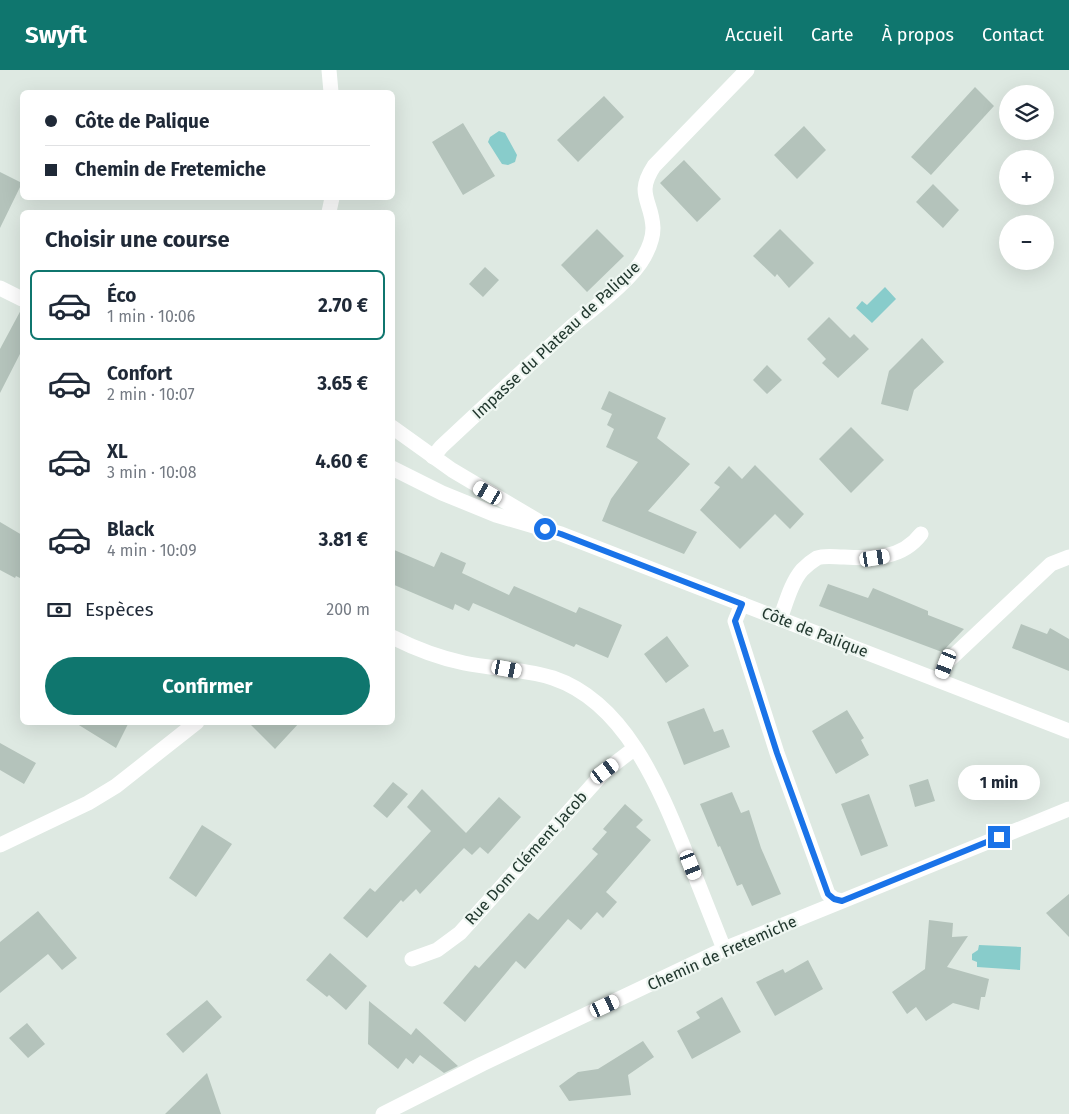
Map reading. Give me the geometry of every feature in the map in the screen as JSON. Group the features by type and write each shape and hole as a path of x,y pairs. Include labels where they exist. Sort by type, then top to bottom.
{"street":[{"path":"329,70 331,90"},
{"name":"Impasse du Plateau de Palique","path":"433,457 441,446 533,360 628,278 643,259 651,242 653,228 645,193 648,176 654,166 747,70"},
{"path":"0,288 20,298"},
{"path":"395,429 476,486 561,534"},
{"path":"395,470 442,493 496,515 561,534"},
{"name":"Côte de Palique","path":"561,534 1069,730"},
{"path":"780,619 797,577 818,558 828,556 862,558 888,556 902,551 913,544 920,534"},
{"path":"940,680 946,664 1036,577 1050,564 1069,557"},
{"path":"742,604 735,621 777,753 828,894 834,899 842,901"},
{"path":"395,638 420,649 463,663 552,678 574,687 594,701 614,720 635,748 664,798 724,949"},
{"path":"0,845 88,803 116,786 193,725"},
{"name":"Rue Dom Clément Jacob","path":"412,959 437,950 460,934 605,771 635,748"},
{"name":"Chemin de Fretemiche","path":"383,1114 490,1060 724,949 1069,809"}],"water":[{"path":"499,131 505,133 517,155 515,162 508,165 502,164 488,142 490,137"},
{"path":"885,287 896,299 872,323 856,308 862,301 867,305"},
{"path":"979,945 1021,947 1020,970 977,967 977,962 972,960 972,954 978,950"}],"building":[{"path":"975,87 994,106 931,175 911,157"},
{"path":"604,96 624,117 578,162 557,140"},
{"path":"463,123 495,176 463,195 432,142"},
{"path":"804,126 826,150 797,179 774,155"},
{"path":"684,160 721,199 697,222 660,183"},
{"path":"0,172 20,182 20,187 0,228"},
{"path":"933,184 959,210 943,228 916,202"},
{"path":"597,229 624,256 587,292 561,265"},
{"path":"780,229 814,263 789,288 777,274 775,277 753,256"},
{"path":"485,267 499,280 483,297 469,284"},
{"path":"20,312 20,354 0,393 0,349"},
{"path":"829,317 850,338 854,334 869,349 838,378 822,363 826,359 807,339"},
{"path":"922,338 944,362 914,390 908,411 881,404 889,371"},
{"path":"767,365 782,380 767,394 753,380"},
{"path":"609,391 666,418 657,438 690,464 648,511 697,532 684,554 602,521 611,499 638,462 606,447 614,429 607,425 612,414 601,409"},
{"path":"851,427 884,460 851,493 819,459"},
{"path":"755,465 804,514 790,529 775,514 740,549 700,510 720,487 714,483 729,466 742,479"},
{"path":"0,522 20,534 20,578 16,576 15,578 0,570"},
{"path":"395,550 434,567 441,552 466,563 462,573 509,595 514,586 576,613 579,607 622,625 608,658 576,644 574,647 473,603 469,611 455,604 453,610 395,585"},
{"path":"828,584 868,598 873,588 928,611 928,615 964,629 942,652 819,606"},
{"path":"1021,624 1047,634 1050,628 1069,639 1069,671 1012,648"},
{"path":"667,636 689,666 666,683 644,654"},
{"path":"704,708 714,732 723,729 730,747 684,765 667,722"},
{"path":"847,710 864,738 861,740 869,755 836,774 812,731"},
{"path":"79,725 128,725 116,748"},
{"path":"251,725 297,725 275,749"},
{"path":"0,743 36,763 24,784 0,770"},
{"path":"928,779 935,801 915,807 909,785"},
{"path":"393,782 408,794 387,818 373,806"},
{"path":"422,789 466,833 499,797 521,817 488,854 480,847 472,855 464,848 420,894 416,889 403,902 401,900 367,938 343,918 370,888 375,892 431,831 407,807"},
{"path":"732,792 741,813 749,810 761,848 781,894 752,906 742,884 737,886 700,804"},
{"path":"869,794 888,846 861,856 841,804"},
{"path":"625,804 643,820 636,827 651,840 606,892 617,902 603,918 597,912 581,930 568,919 525,969 516,961 465,1022 443,1003 475,965 479,968 529,913 538,920 598,854 592,849 607,832 603,829"},
{"path":"202,825 232,844 196,897 169,878"},
{"path":"1069,894 1069,937 1046,913"},
{"path":"38,911 77,958 62,970 48,954 0,993 0,942"},
{"path":"929,920 953,923 952,937 968,936 947,967 989,979 985,997 981,997 979,1010 953,1003 926,1021 916,1007 907,1014 892,992 925,969"},
{"path":"330,953 367,986 346,1010 329,995 327,997 306,980"},
{"path":"808,960 823,989 775,1016 756,982 783,969 785,973"},
{"path":"722,997 741,1032 692,1059 677,1031 700,1018 696,1012"},
{"path":"207,1000 222,1017 183,1053 166,1034"},
{"path":"369,1001 411,1035 416,1028 458,1066 444,1073 420,1055 413,1064 406,1058 398,1069 368,1044"},
{"path":"27,1023 45,1044 28,1058 9,1038"},
{"path":"643,1041 654,1057 628,1075 631,1095 569,1101 559,1086 578,1072 598,1069"},
{"path":"207,1073 221,1114 165,1114"}],"route":[{"path":"545,529 742,604 735,621 777,753 828,894 834,899 842,901 999,837"}]}
